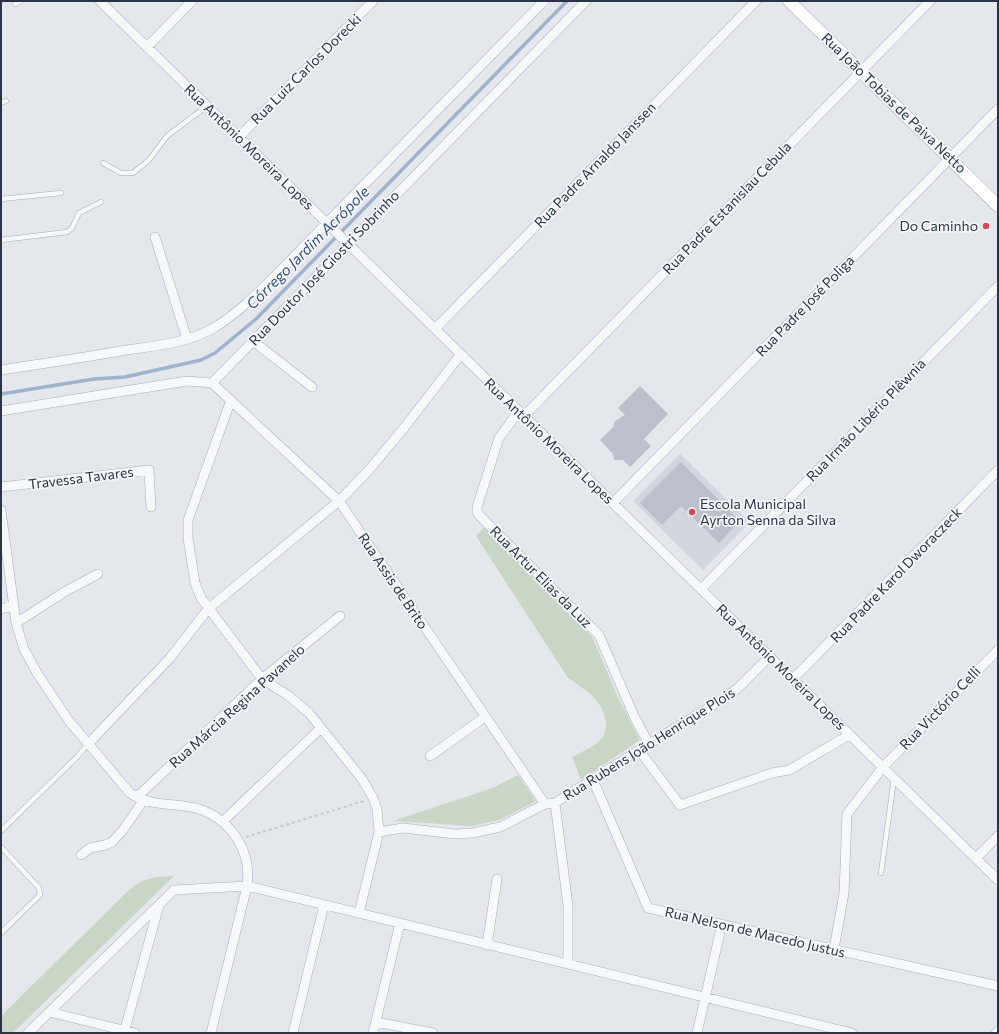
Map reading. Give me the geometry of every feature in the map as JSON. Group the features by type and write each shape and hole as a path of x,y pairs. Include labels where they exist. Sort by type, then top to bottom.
{"street":[{"name":"Rua Antônio Moreira Lopes","path":"100,1 998,880"},
{"path":"148,47 192,1"},
{"path":"1,370 152,346 187,339 212,329 243,306 277,274 326,222 544,1"},
{"name":"Rua Doutor José Giostri Sobrinho","path":"212,383 586,1"},
{"name":"Rua Padre Arnaldo Janssen","path":"435,329 756,1"},
{"name":"Rua João Tobias de Paiva Netto","path":"790,1 998,206"},
{"name":"Rua Padre Estanislau Cebula","path":"522,414 930,1"},
{"name":"Rua Luiz Carlos Dorecki","path":"239,137 368,3"},
{"name":"Rua Padre José Poliga","path":"613,503 998,109"},
{"path":"155,237 187,339"},
{"name":"Rua Irmão Libério Plêwnia","path":"701,589 998,286"},
{"path":"253,341 312,387"},
{"path":"88,744 170,658 208,609 339,501 368,471 391,444 461,354"},
{"path":"1,411 187,381 212,383"},
{"name":"Rua Assis de Brito","path":"212,383 339,501 545,804"},
{"path":"231,400 191,511 187,528 195,583 201,598 208,609 262,679 285,693 299,704 321,728 362,779 373,798 378,815 379,832 359,913"},
{"name":"Rua Artur Elias da Luz","path":"522,414 499,438 477,512 599,635 634,716 649,744"},
{"name":"Travessa Tavares","path":"1,487 149,470 151,507"},
{"name":"Rua Padre Karol Dworaczeck","path":"793,679 998,470"},
{"path":"1,510 13,606 16,623 24,649 37,673 69,721 123,786 140,799 198,809 208,813 222,822 238,840 244,852 249,875 247,886 211,1033"},
{"path":"16,623 98,574"},
{"path":"1,609 13,606"},
{"name":"Rua Márcia Regina Pavanelo","path":"81,855 90,848 112,842 123,830 140,799 262,679 340,616"},
{"name":"Rua Victório Celli","path":"834,949 844,892 847,814 883,767 998,650"},
{"name":"Rua Rubens João Henrique Plois","path":"379,832 403,828 455,834 473,834 500,827 545,804 555,803 732,693 770,656"},
{"path":"430,756 485,717"},
{"path":"222,822 321,728"},
{"path":"639,750 680,805 772,773 788,770 849,734"},
{"name":"Rua Nelson de Macedo Justus","path":"593,780 648,908 998,986"},
{"path":"555,803 568,906 568,964"},
{"path":"976,858 998,836"},
{"path":"487,944 497,879"},
{"path":"28,1033 174,890 247,886 852,1033"},
{"path":"124,1032 160,904"},
{"path":"293,1033 324,905"},
{"path":"373,1033 400,923"},
{"path":"697,1033 722,924"},
{"path":"49,1012 124,1032 135,1033"},
{"path":"376,1022 433,1033"}],"lane":[{"path":"15,4 20,1"},
{"path":"103,163 121,173 133,173 149,160 167,136 207,106"},
{"path":"1,199 61,193"},
{"path":"1,240 67,232 72,228 79,213 101,202"},
{"path":"1,831 77,757 88,744"},
{"path":"881,873 894,778"},
{"path":"1,847 39,888 40,891 40,895 1,933"}],"path":[{"path":"238,840 373,798"}],"shaded area":[{"name":"Escola Municipal Ayrton Senna da Silva","path":"680,454 750,522 703,570 633,501"}],"green space":[{"path":"484,527 593,638 618,698 640,740 581,780 572,757 593,746 602,738 606,724 602,708 593,696 568,678 476,536"},
{"path":"518,775 536,801 499,820 471,826 393,821 493,788"},
{"path":"174,876 13,1033 1,1033 1,1016 130,889 150,878"}],"building":[{"path":"640,386 668,414 644,439 651,446 630,467 623,460 614,460 613,454 600,440 613,427 615,421 625,415 618,408"},
{"path":"681,462 740,521 719,543 681,506 662,525 640,503"}],"waterway":[{"name":"Córrego Jardim Acrópole","path":"1,394 94,379 125,377 201,360 215,353 256,319 567,1"}],"place":[{"name":"Do Caminho","path":"986,226"},
{"name":"Escola Municipal Ayrton Senna da Silva","path":"692,512"}]}
